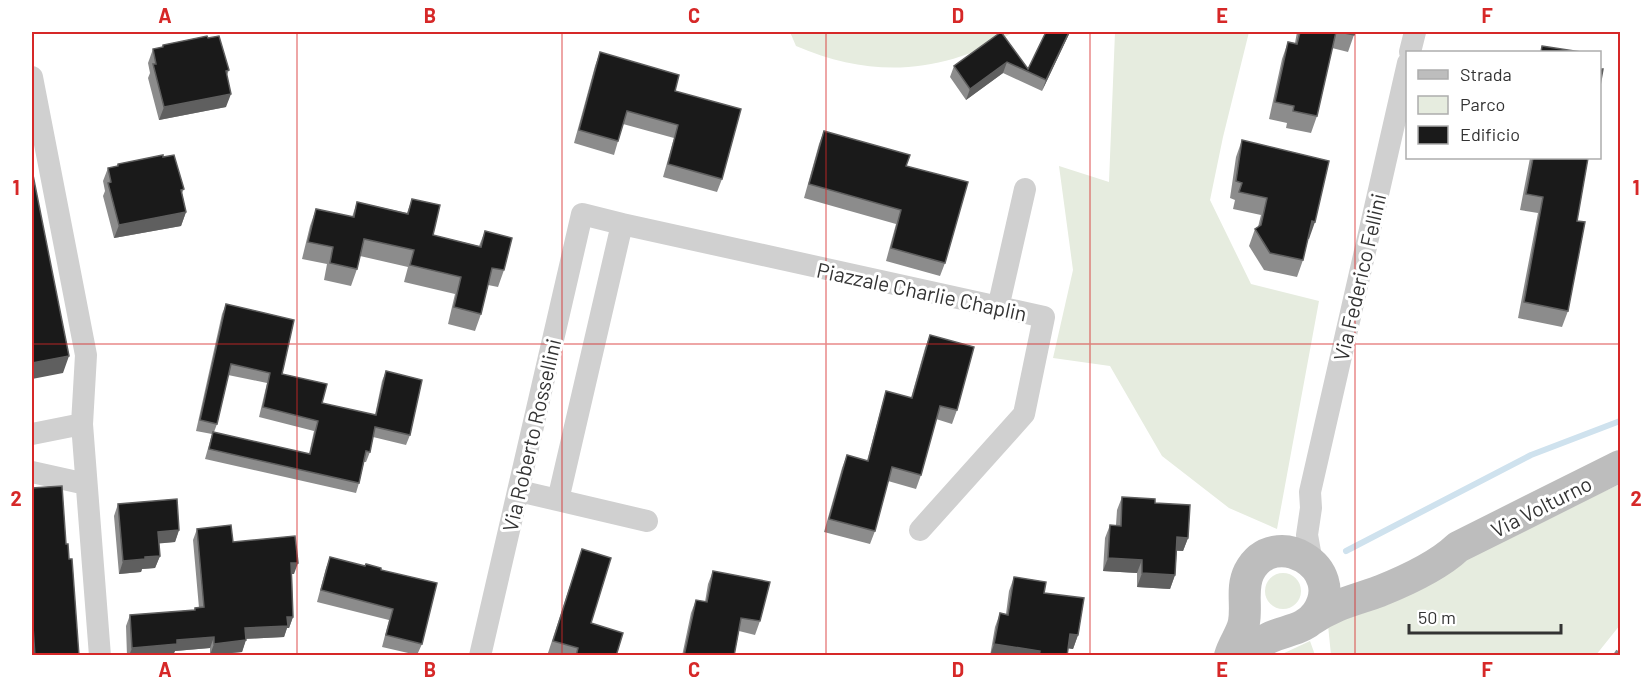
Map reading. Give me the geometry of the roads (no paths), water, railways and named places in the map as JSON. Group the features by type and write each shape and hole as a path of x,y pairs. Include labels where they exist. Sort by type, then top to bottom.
{"street":[{"path":"1410,51 1415,32"},
{"name":"Via Federico Fellini","path":"1267,555 1288,535 1310,492 1406,67"},
{"path":"32,77 86,355 82,424 99,656"},
{"path":"998,308 1025,189"},
{"name":"Piazzale Charlie Chaplin","path":"582,214 1044,317 1024,414 920,530"},
{"name":"Via Roberto Rossellini","path":"480,656 582,214"},
{"path":"558,500 622,224"},
{"path":"32,434 82,424"},
{"name":"Via Volturno","path":"1267,555 1275,552 1292,552 1336,579 1364,583 1385,577 1442,550 1461,546 1620,466"},
{"path":"32,472 86,484"},
{"path":"519,491 647,521"},
{"name":"Via Federico Fellini","path":"1310,492 1311,508 1307,535 1313,564"},
{"name":"Via Volturno","path":"1242,656 1265,640 1303,624 1345,601 1389,587 1448,558 1461,546"},
{"path":"1230,656 1242,629 1244,592 1248,574 1253,566 1267,555"},
{"path":"1245,601 1248,609 1260,623 1277,630 1303,624 1317,613 1323,597 1322,580 1313,564"}],"waterway":[{"path":"1346,551 1531,455 1620,421"}],"railway":[{"path":"1615,656 1620,648"}]}
